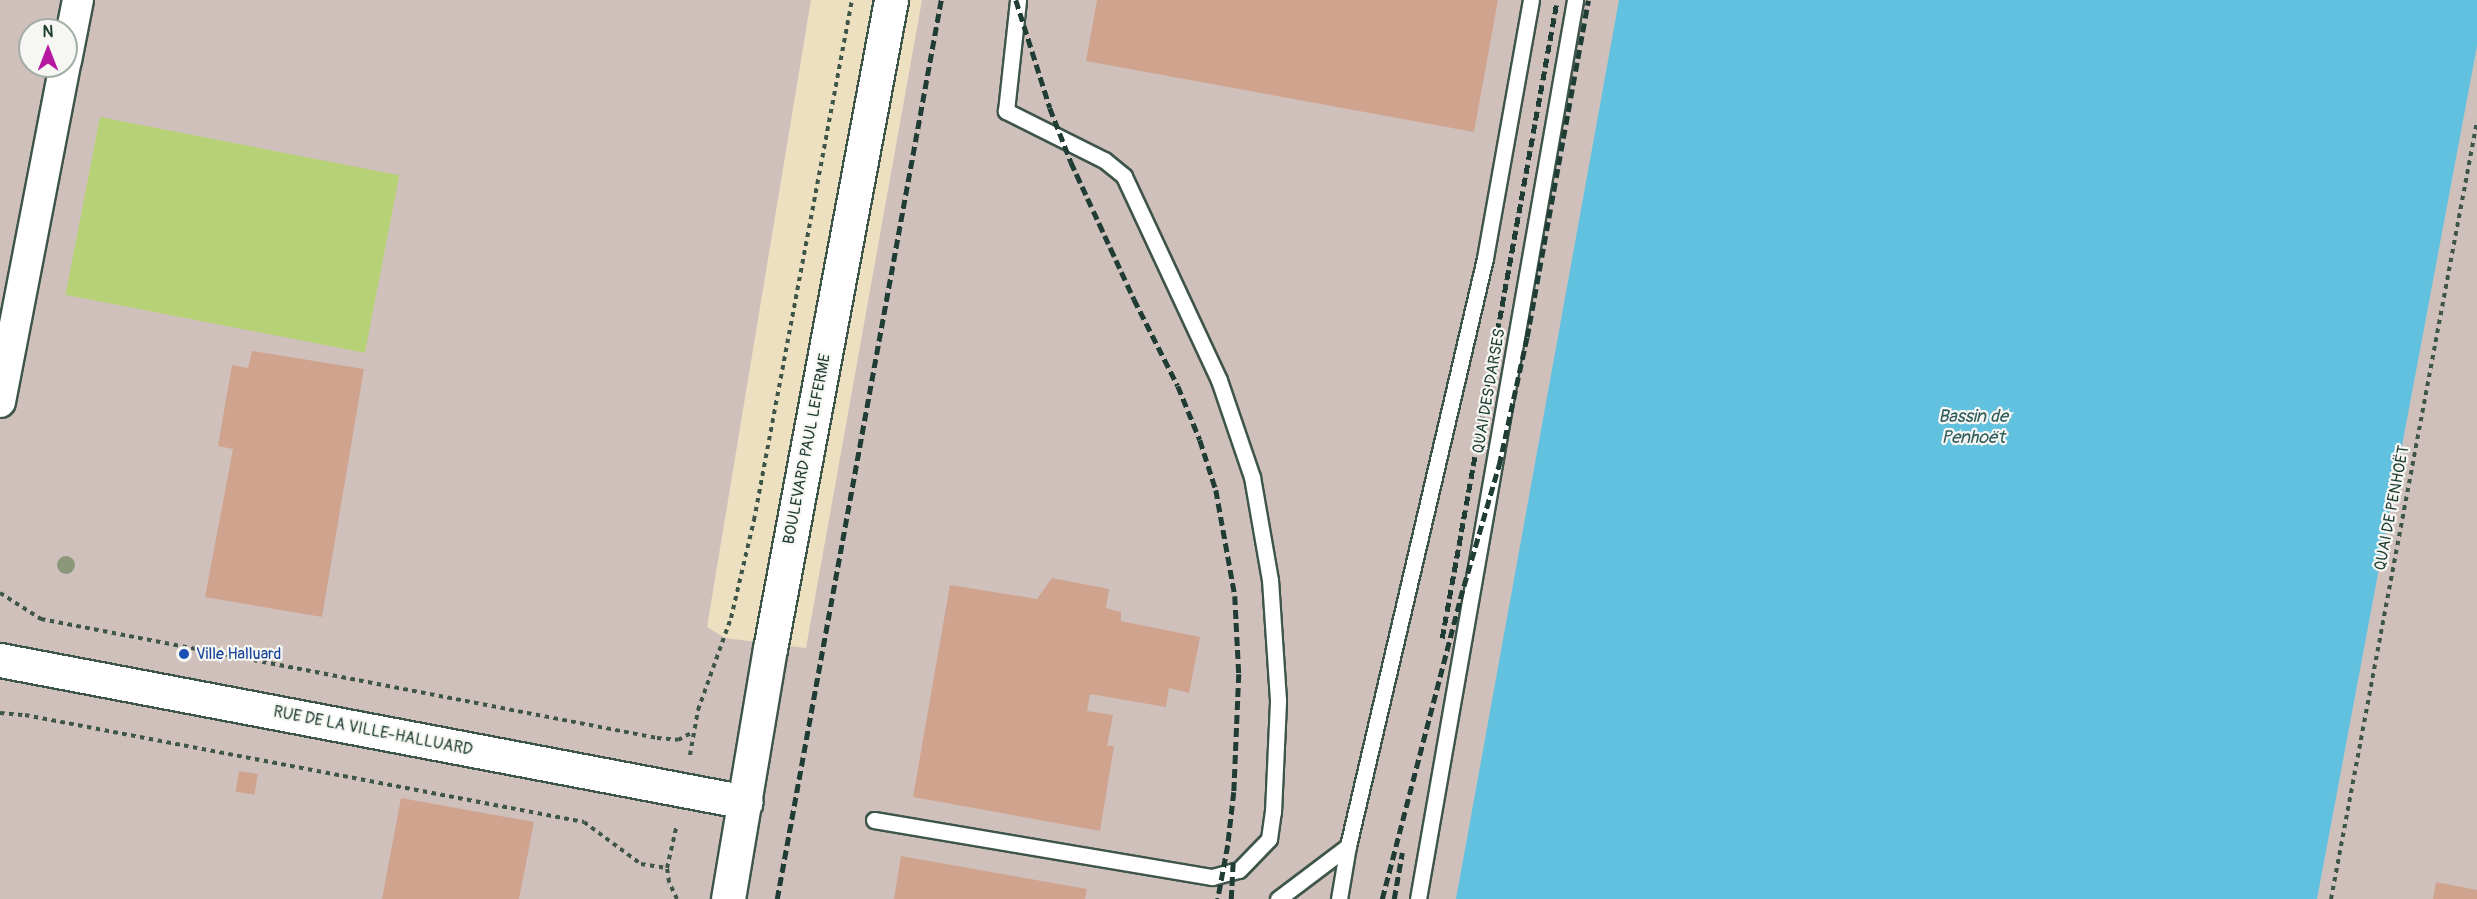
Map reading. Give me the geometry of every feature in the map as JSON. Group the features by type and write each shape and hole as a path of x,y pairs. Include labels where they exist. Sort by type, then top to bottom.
{"main road":[{"name":"BOULEVARD PAUL LEFERME","path":"728,899 770,649 891,0"},
{"name":"RUE DE LA VILLE-HALLUARD","path":"0,660 746,802"}],"street":[{"path":"74,18 78,0"},
{"path":"0,402 63,78"}],"lane":[{"path":"874,820 1212,877 1239,870 1269,839 1273,812 1278,700 1270,579 1252,477 1219,380 1124,176 1104,160 1006,111 1018,0"},
{"path":"1339,899 1348,846 1485,258 1531,0"},
{"name":"QUAI DES DARSES","path":"1418,899 1575,0"},
{"path":"1278,899 1348,846"}],"path":[{"path":"677,899 669,882 667,868 698,710 731,618 754,520 852,0"},
{"name":"QUAI DE PENHOËT","path":"2331,899 2477,121"},
{"path":"0,593 40,619 657,738 678,740 694,731"},
{"path":"0,713 25,715 584,822 641,864 667,868"}],"shaded area":[{"path":"0,0 811,0 707,627 725,638 806,648 922,0 2477,0 2477,899 0,899"}],"green space":[{"path":"100,117 399,175 365,353 65,295"}],"water":[{"name":"Bassin de Penhoët","path":"1619,0 2477,0 2477,46 2317,899 1456,899"}],"building":[{"path":"1097,0 1498,0 1474,132 1086,61"},
{"path":"252,351 364,369 322,617 205,597 233,449 218,446 232,365 248,368"},
{"path":"1052,578 1109,589 1106,608 1121,612 1121,621 1200,637 1189,693 1169,688 1166,707 1090,694 1087,711 1113,715 1107,746 1114,746 1100,831 913,797 950,585 1037,599"},
{"path":"239,771 258,774 254,795 236,792"},
{"path":"401,798 534,822 519,899 382,899"},
{"path":"901,856 1087,889 1085,899 894,899"},
{"path":"2436,882 2477,890 2477,899 2433,899"}],"railway":[{"path":"777,899 941,0"},
{"path":"1016,0 1050,108 1071,162 1134,299 1178,386 1200,440 1216,490 1235,596 1239,674 1234,792 1228,845 1218,899"},
{"path":"1442,638 1557,0"},
{"path":"1382,899 1460,599 1499,465 1527,337 1588,0"},
{"path":"1394,899 1402,853"},
{"path":"1231,899 1233,860"}],"place":[{"name":"Ville Halluard","path":"184,654"}]}
